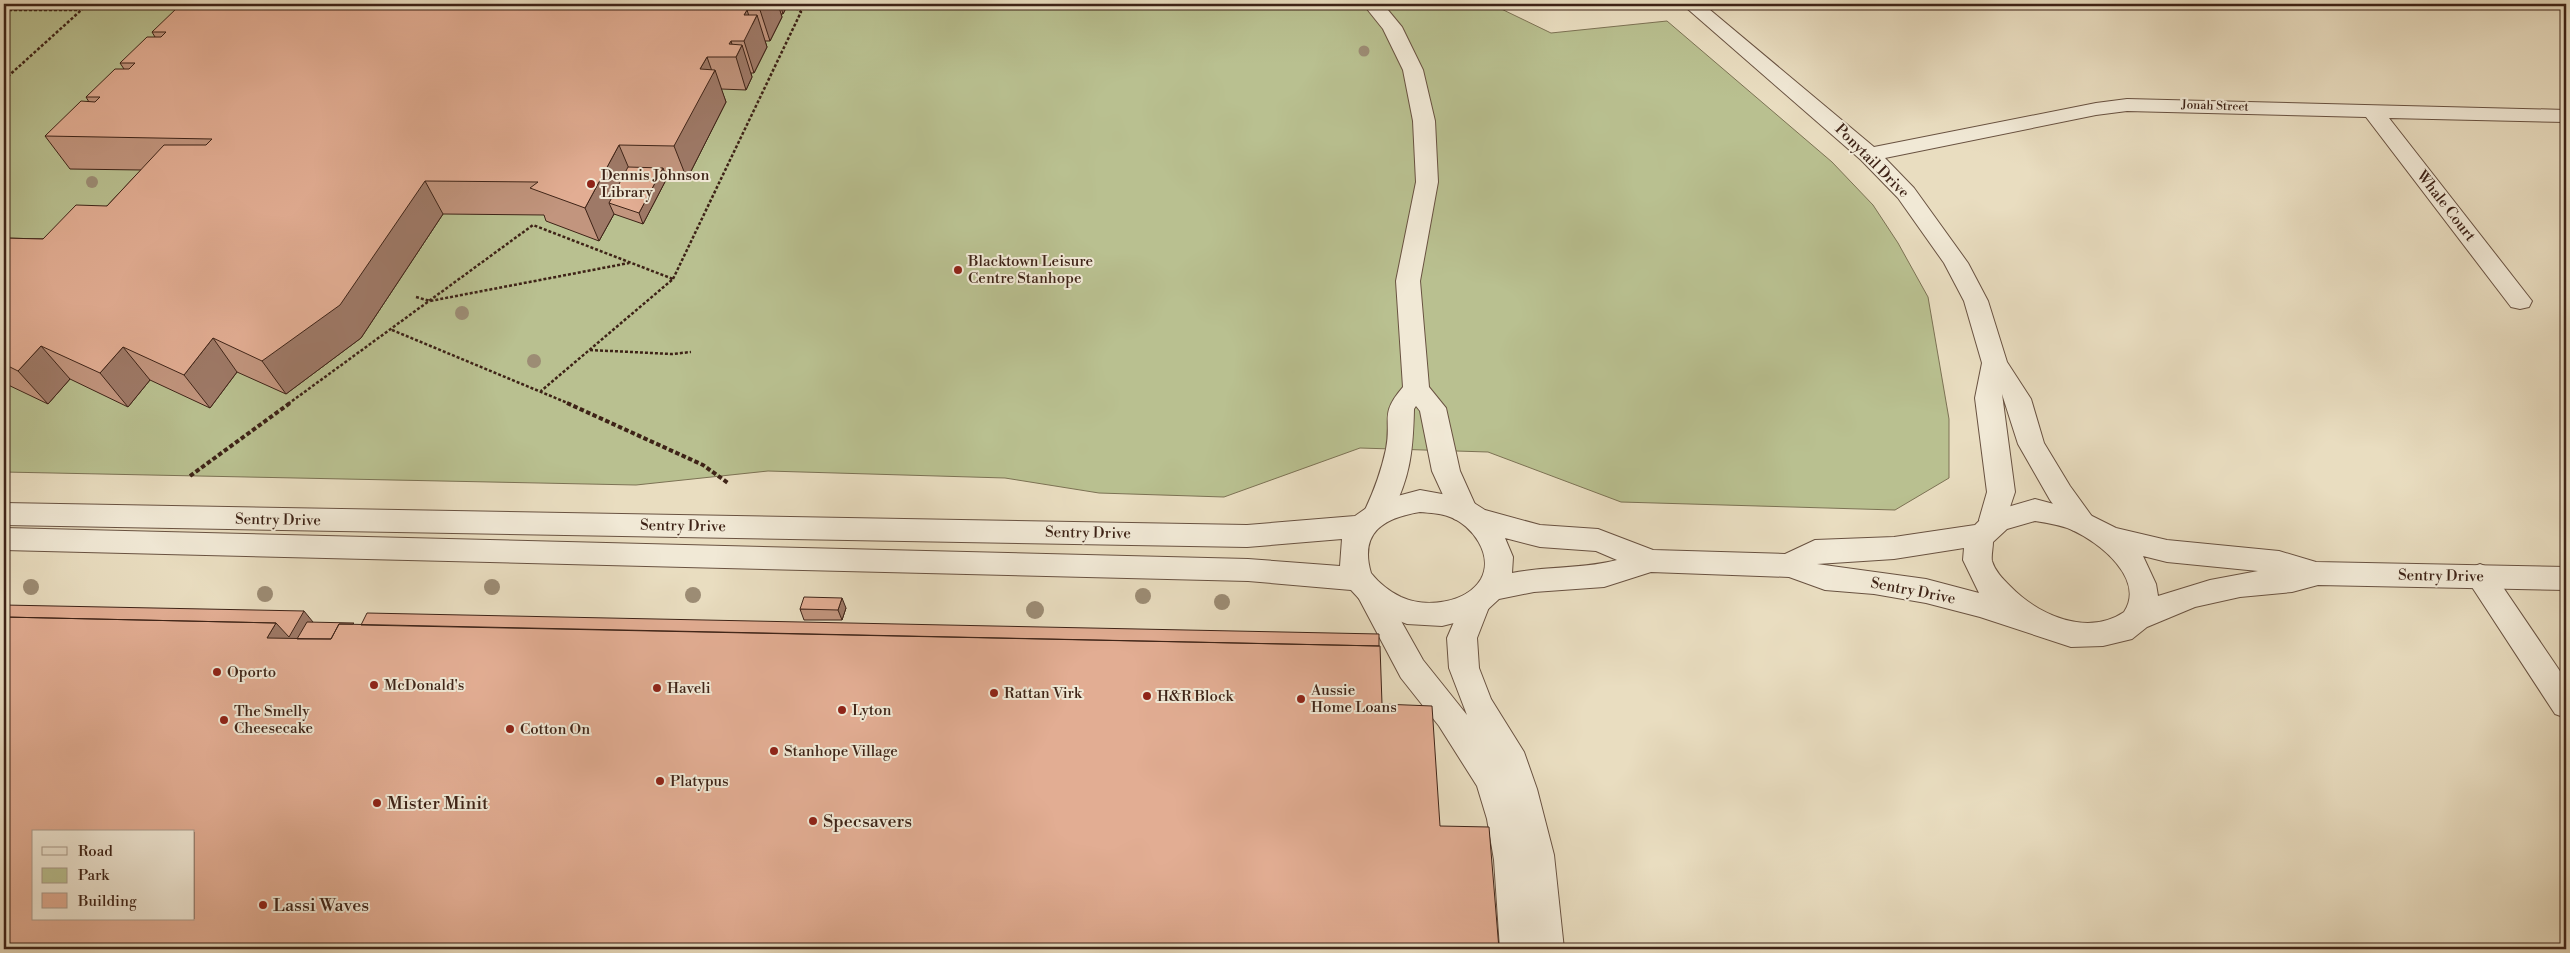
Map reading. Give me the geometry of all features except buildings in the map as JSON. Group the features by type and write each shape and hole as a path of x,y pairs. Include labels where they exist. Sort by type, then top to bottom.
{"street":[{"path":"1374,4 1392,27 1413,70 1424,121 1427,182 1408,280 1416,389 1433,408 1438,440 1446,471 1470,515 1491,536 1499,556 1498,570 1483,595 1462,638 1464,668 1477,704 1513,762 1521,789 1537,855 1546,949"},
{"name":"Ponytail Drive","path":"1692,4 1834,123 1906,193 1956,263 1976,301 1995,363 2018,399 2024,425 2040,462 2082,522"},
{"name":"Jonah Street","path":"1868,155 2127,105 2566,116"},
{"name":"Whale Court","path":"2372,111 2520,301"},
{"name":"Ponytail Drive","path":"1987,527 2001,492 1988,398 1995,363"},
{"path":"1416,389 1401,407 1400,446 1393,480 1370,519 1354,540 1354,564 1412,669 1450,716 1492,781 1504,819 1511,860 1518,949"},
{"path":"1370,519 1398,504 1420,501 1442,504 1470,515"},
{"path":"1789,566 1815,551 1894,548 1987,527 2014,513 2035,510 2059,514 2082,522 2108,537 2128,556 2140,575 2145,598 2137,618 2121,630 2096,635 2065,633 2036,623 2018,612 1995,593 1981,571 1976,550 1987,527"},
{"name":"Sentry Drive","path":"4,514 1247,536 1370,519"},
{"name":"Sentry Drive","path":"1470,515 1540,536 1598,540 1651,561"},
{"name":"Sentry Drive","path":"2108,537 2144,547 2172,552 2279,562 2316,573 2566,579"},
{"name":"Sentry Drive","path":"4,539 1248,570 1365,587"},
{"name":"Sentry Drive","path":"1483,595 1534,580 1604,575 1651,561 1789,566 1824,578 1874,582 1926,591 1980,605 2036,623"},
{"name":"Sentry Drive","path":"2137,618 2170,602 2191,596 2256,583 2297,582 2316,573"},
{"path":"2480,576 2566,705"},
{"path":"1365,587 1383,602 1407,612 1433,615 1455,612 1483,595"}],"path":[{"path":"4,80 88,4"},
{"path":"541,391 673,279 801,12 792,4"},
{"path":"4,10 81,10"},
{"path":"182,482 533,225 673,279"},
{"path":"416,297 430,301 630,262"},
{"path":"392,330 541,391 703,465 728,483"},
{"path":"590,350 672,354 691,352"}],"green space":[{"name":"Blacktown Leisure Centre Stanhope","path":"4,4 1491,4 1551,33 1667,21 1832,162 1873,205 1898,243 1928,297 1949,419 1949,478 1895,510 1621,502 1488,452 1360,448 1224,497 1099,493 1005,478 768,471 636,485 4,472"}],"place":[{"name":"Dennis Johnson Library","path":"591,184"},
{"name":"Blacktown Leisure Centre Stanhope","path":"958,270"},
{"name":"Oporto","path":"217,672"},
{"name":"McDonald's","path":"374,685"},
{"name":"Haveli","path":"657,688"},
{"name":"Rattan Virk","path":"994,693"},
{"name":"H&R Block","path":"1147,696"},
{"name":"Aussie Home Loans","path":"1301,699"},
{"name":"Lyton","path":"842,710"},
{"name":"The Smelly Cheesecake","path":"224,720"},
{"name":"Cotton On","path":"510,729"},
{"name":"Stanhope Village","path":"774,751"},
{"name":"Platypus","path":"660,781"},
{"name":"Mister Minit","path":"377,803"},
{"name":"Specsavers","path":"813,821"},
{"name":"Lassi Waves","path":"263,905"}]}
